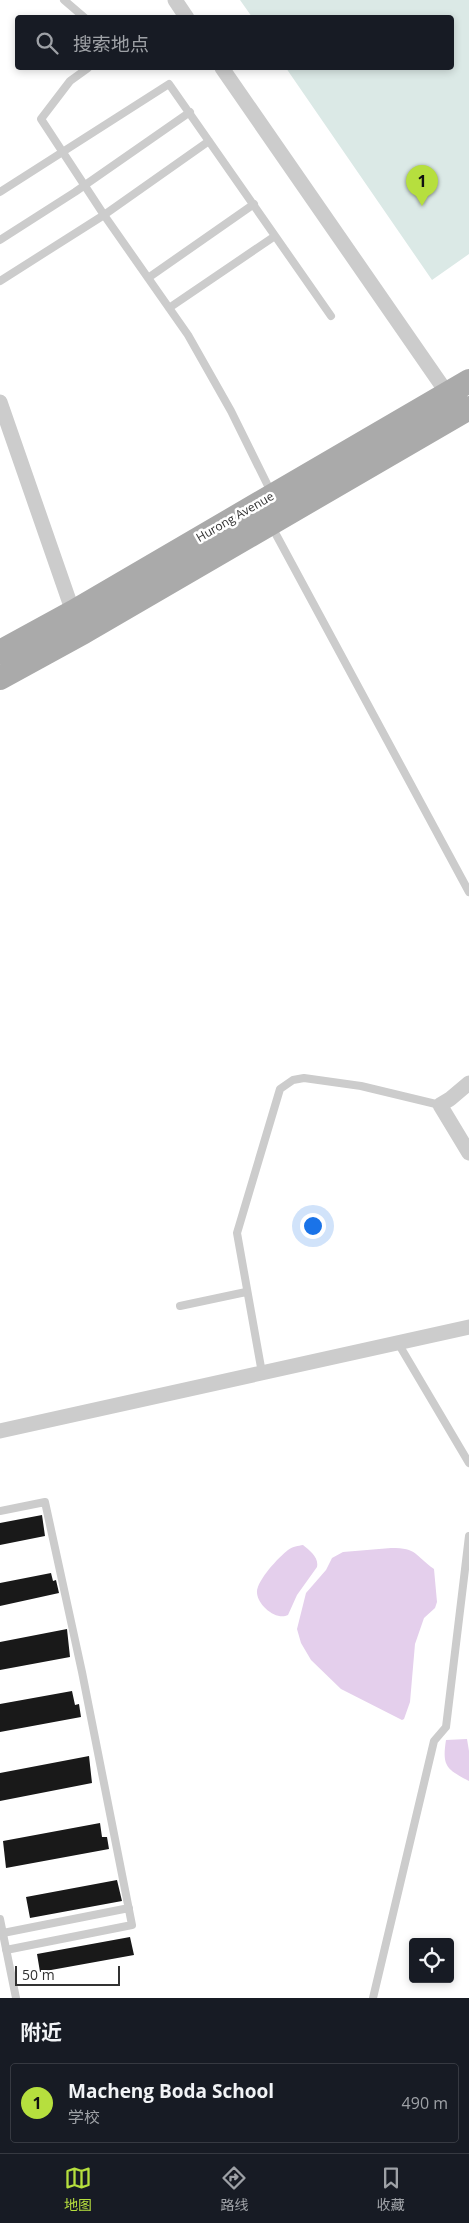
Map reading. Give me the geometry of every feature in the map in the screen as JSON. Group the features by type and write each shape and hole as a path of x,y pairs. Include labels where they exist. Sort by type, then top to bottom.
{"main road":[{"name":"Hurong Avenue","path":"0,652 73,612 469,381"},
{"name":"Hurong Avenue","path":"0,678 84,632 469,408"}],"street":[{"path":"175,0 185,15"},
{"path":"223,70 447,393"},
{"path":"0,402 73,612"},
{"path":"469,1083 440,1105 469,1153"},
{"path":"0,1431 469,1327"}],"lane":[{"path":"64,0 82,15"},
{"path":"85,70 70,81 42,119 84,186 188,335 214,380 273,495"},
{"path":"0,192 169,84 331,316"},
{"path":"0,240 84,186 190,112"},
{"path":"0,281 104,215 210,141"},
{"path":"148,278 254,204"},
{"path":"169,308 275,236"},
{"path":"270,524 469,892"},
{"path":"262,1373 246,1292 237,1233 280,1089 293,1080 304,1078 361,1086 440,1105"},
{"path":"180,1306 246,1292"},
{"path":"398,1343 469,1463"},
{"path":"0,1511 46,1502 132,1925 6,1950"},
{"path":"373,1998 434,1741 446,1727 469,1536"},
{"path":"3,1932 129,1908"},
{"path":"0,1919 16,1998"}],"shaded area":[{"path":"240,0 469,0 469,254 432,280 287,70 454,70 454,15 251,15"},
{"path":"303,1545 317,1560 317,1567 297,1595 288,1615 279,1616 264,1607 258,1598 257,1593 260,1582 284,1553 296,1546"},
{"path":"391,1548 411,1551 434,1569 437,1602 435,1608 424,1618 415,1644 410,1702 402,1720 341,1689 311,1660 301,1643 297,1629 306,1593 326,1570 332,1558 343,1552"},
{"path":"467,1739 469,1781 451,1770 445,1761 446,1740"}],"building":[{"path":"42,1515 45,1536 0,1545 0,1523"},
{"path":"51,1573 53,1581 56,1580 59,1593 0,1606 0,1583"},
{"path":"67,1629 70,1657 0,1670 0,1642"},
{"path":"72,1691 75,1705 79,1704 81,1717 0,1732 0,1704"},
{"path":"89,1756 92,1783 0,1801 0,1773"},
{"path":"100,1823 102,1837 107,1837 109,1849 6,1868 3,1841"},
{"path":"117,1880 122,1901 30,1918 26,1897"},
{"path":"130,1937 134,1955 40,1972 37,1954"}],"place":[{"name":"Macheng Boda School","path":"422,206"}]}
